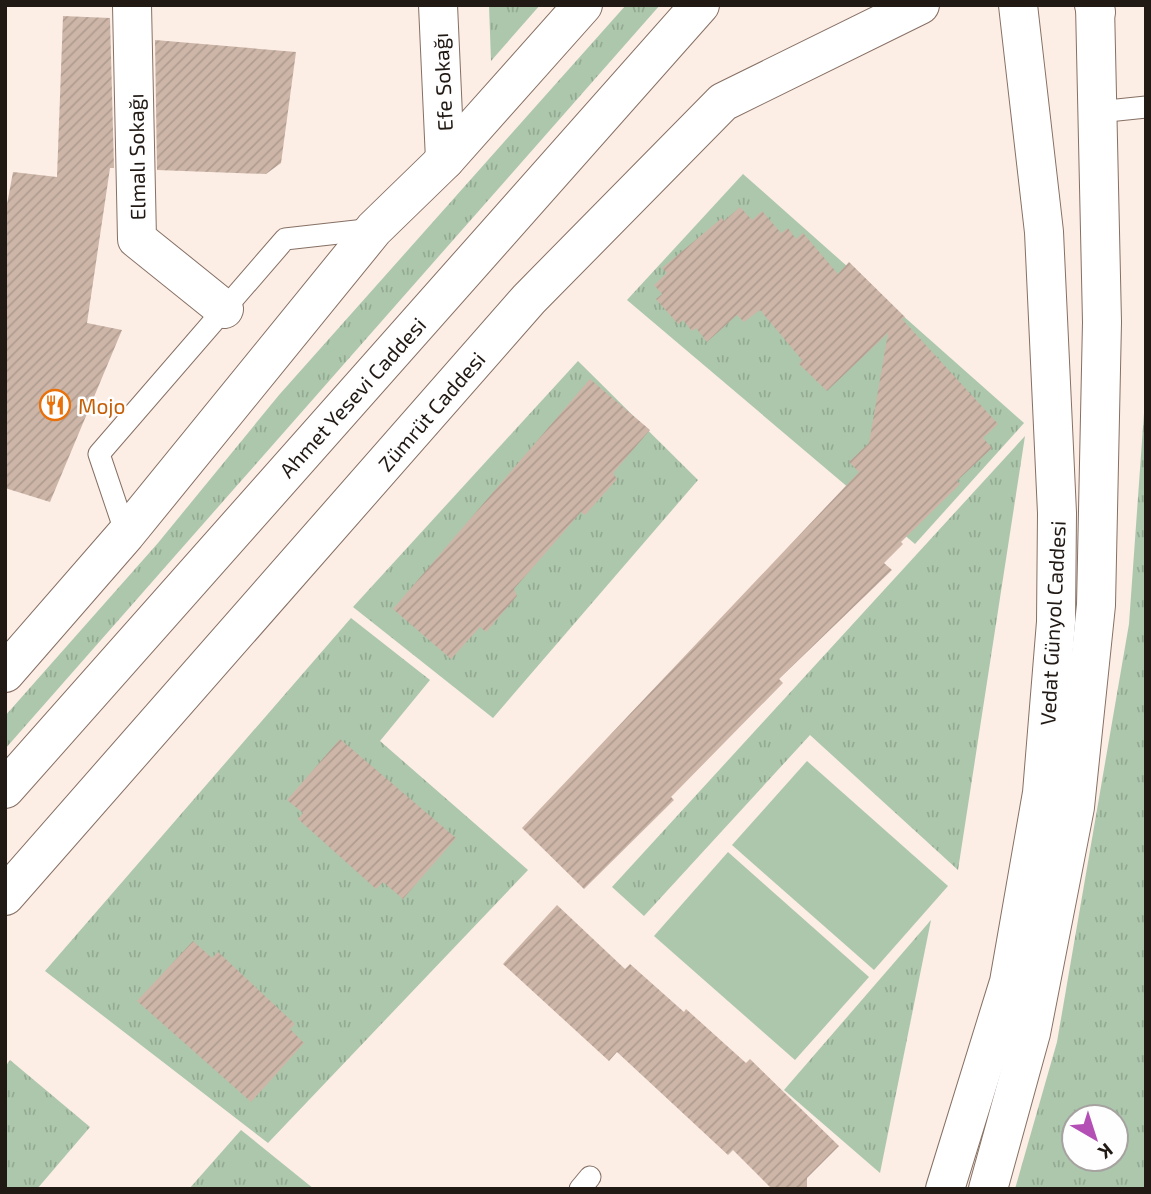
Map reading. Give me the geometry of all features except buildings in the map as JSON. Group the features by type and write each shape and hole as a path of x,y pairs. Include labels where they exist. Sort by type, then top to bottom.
{"main road":[{"name":"Elmalı Sokağı","path":"132,5 137,239 224,309"},
{"name":"Efe Sokağı","path":"438,5 445,160"},
{"path":"5,673 126,534 374,229 445,160 583,5"},
{"name":"Ahmet Yesevi Caddesi","path":"5,789 699,5"},
{"name":"Zümrüt Caddesi","path":"5,896 529,299 723,102 920,5"},
{"name":"Vedat Günyol Caddesi","path":"946,1189 1009,982 1042,793 1056,622 1057,513 1044,232 1018,5"},
{"name":"Vedat Günyol Caddesi","path":"988,1189 1031,1033 1075,807 1096,605 1102,323 1095,8"}],"lane":[{"path":"1098,112 1146,107"},
{"path":"126,534 99,454 285,239 374,229"}],"green space":[{"path":"489,5 540,5 491,61"},
{"path":"626,5 660,5 5,749 5,716 158,543 279,395"},
{"path":"743,174 1024,423 915,544 627,300"},
{"path":"578,361 698,480 493,718 353,607"},
{"path":"1146,385 1146,1189 1015,1189 1057,1042 1129,624"},
{"path":"1025,436 958,870 810,735 644,916 612,887"},
{"path":"351,618 430,680 380,741 528,870 268,1143 45,971"},
{"path":"807,761 948,886 874,970 732,845"},
{"path":"728,852 869,977 795,1060 654,936"},
{"path":"931,920 880,1173 784,1090"},
{"path":"10,1060 90,1127 37,1189 5,1189 5,1067"},
{"path":"241,1130 314,1189 189,1189"}],"place":[{"name":"Mojo","path":"55,405"}]}
